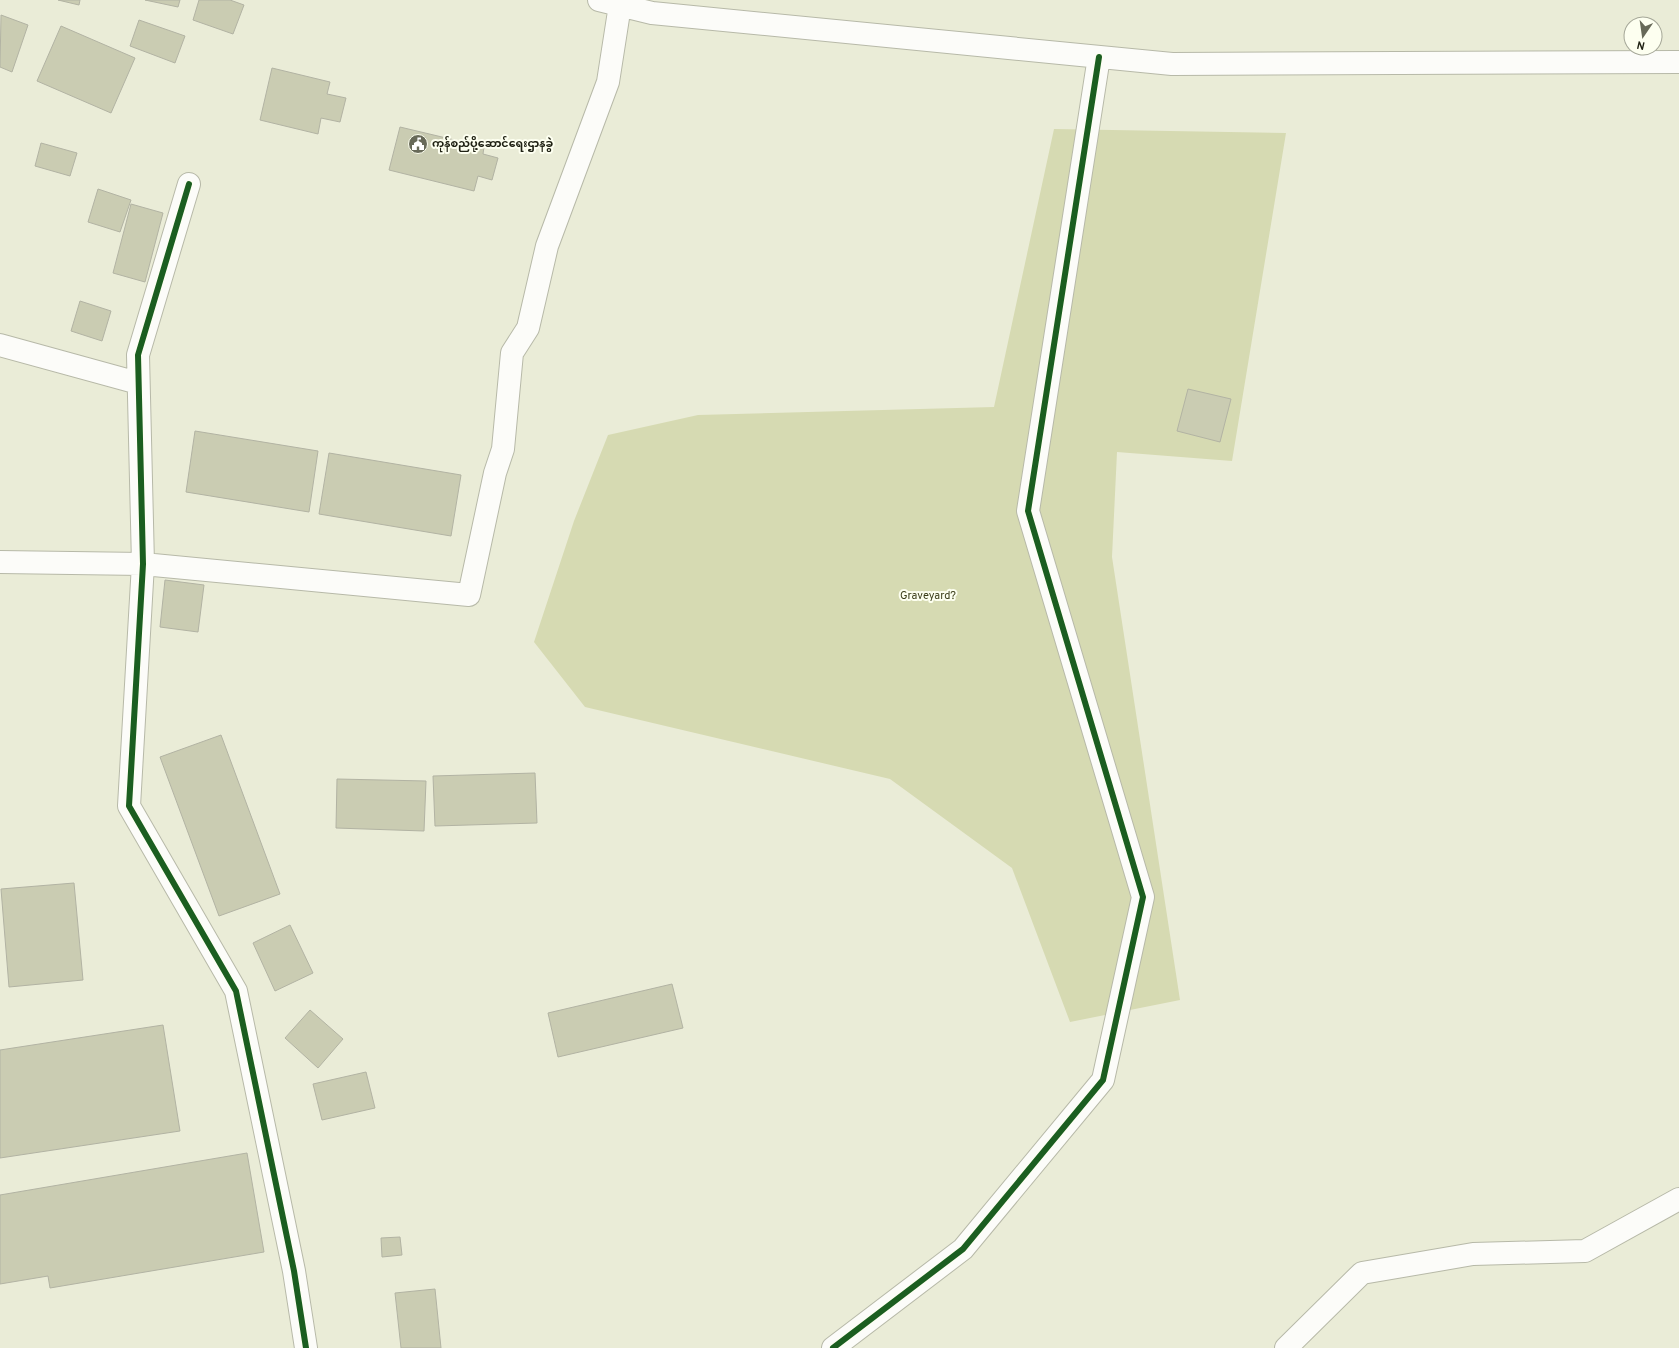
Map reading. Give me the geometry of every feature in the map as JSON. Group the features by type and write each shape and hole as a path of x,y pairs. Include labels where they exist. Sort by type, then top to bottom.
{"street":[{"path":"599,0 652,13 1172,64 1679,62"},
{"path":"0,562 143,564 469,595 495,472 502,449 512,353 528,328 547,246 608,82 620,5"},
{"path":"833,1348 963,1249 1103,1080 1143,897 1028,511 1099,57"},
{"path":"189,184 138,355 143,564 129,806 236,991 294,1271 306,1348"},
{"path":"0,345 138,383"},
{"path":"1286,1348 1362,1273 1474,1254 1585,1251 1679,1199"}],"green space":[{"name":"Graveyard?","path":"1054,129 1286,133 1232,461 1117,452 1112,557 1180,1000 1070,1022 1012,868 890,779 585,707 534,642 574,521 608,435 698,415 994,407"}],"building":[{"path":"58,0 80,0 79,5"},
{"path":"145,0 180,0 178,7"},
{"path":"199,0 230,0 244,5 233,34 193,20"},
{"path":"1,15 28,25 12,72 0,67"},
{"path":"139,20 185,36 175,63 130,46"},
{"path":"61,26 135,58 111,113 37,81"},
{"path":"272,68 330,82 327,94 346,98 340,122 321,118 318,134 260,120"},
{"path":"400,127 484,147 483,154 498,158 492,180 478,176 474,191 389,170"},
{"path":"41,143 77,153 70,176 35,166"},
{"path":"98,189 131,200 120,232 88,222"},
{"path":"131,204 163,213 145,282 113,273"},
{"path":"80,301 111,311 102,341 71,331"},
{"path":"1188,389 1231,399 1220,442 1177,431"},
{"path":"195,431 318,451 309,512 186,492"},
{"path":"329,453 461,475 451,536 319,514"},
{"path":"165,580 204,585 198,632 160,627"},
{"path":"221,735 280,894 219,916 160,757"},
{"path":"535,773 537,823 435,826 433,776"},
{"path":"337,779 426,781 424,831 336,828"},
{"path":"74,883 83,980 9,987 1,889"},
{"path":"290,925 313,973 275,991 253,943"},
{"path":"672,984 683,1028 558,1057 548,1013"},
{"path":"310,1010 343,1039 318,1068 285,1038"},
{"path":"163,1025 180,1131 0,1158 0,1050"},
{"path":"366,1072 375,1108 322,1120 313,1084"},
{"path":"247,1153 264,1252 50,1288 48,1276 0,1284 0,1195"},
{"path":"400,1237 402,1255 382,1257 381,1238"},
{"path":"435,1289 441,1348 401,1348 395,1293"}],"cycle path":[{"path":"833,1348 963,1249 1103,1080 1143,897 1028,511 1099,57"},
{"path":"189,184 138,355 143,564 129,806 236,991 294,1271 306,1348"}],"place":[{"name":"ကုန်စည်ပို့ဆောင်ရေးဌာနခွဲ","path":"418,144"}]}
